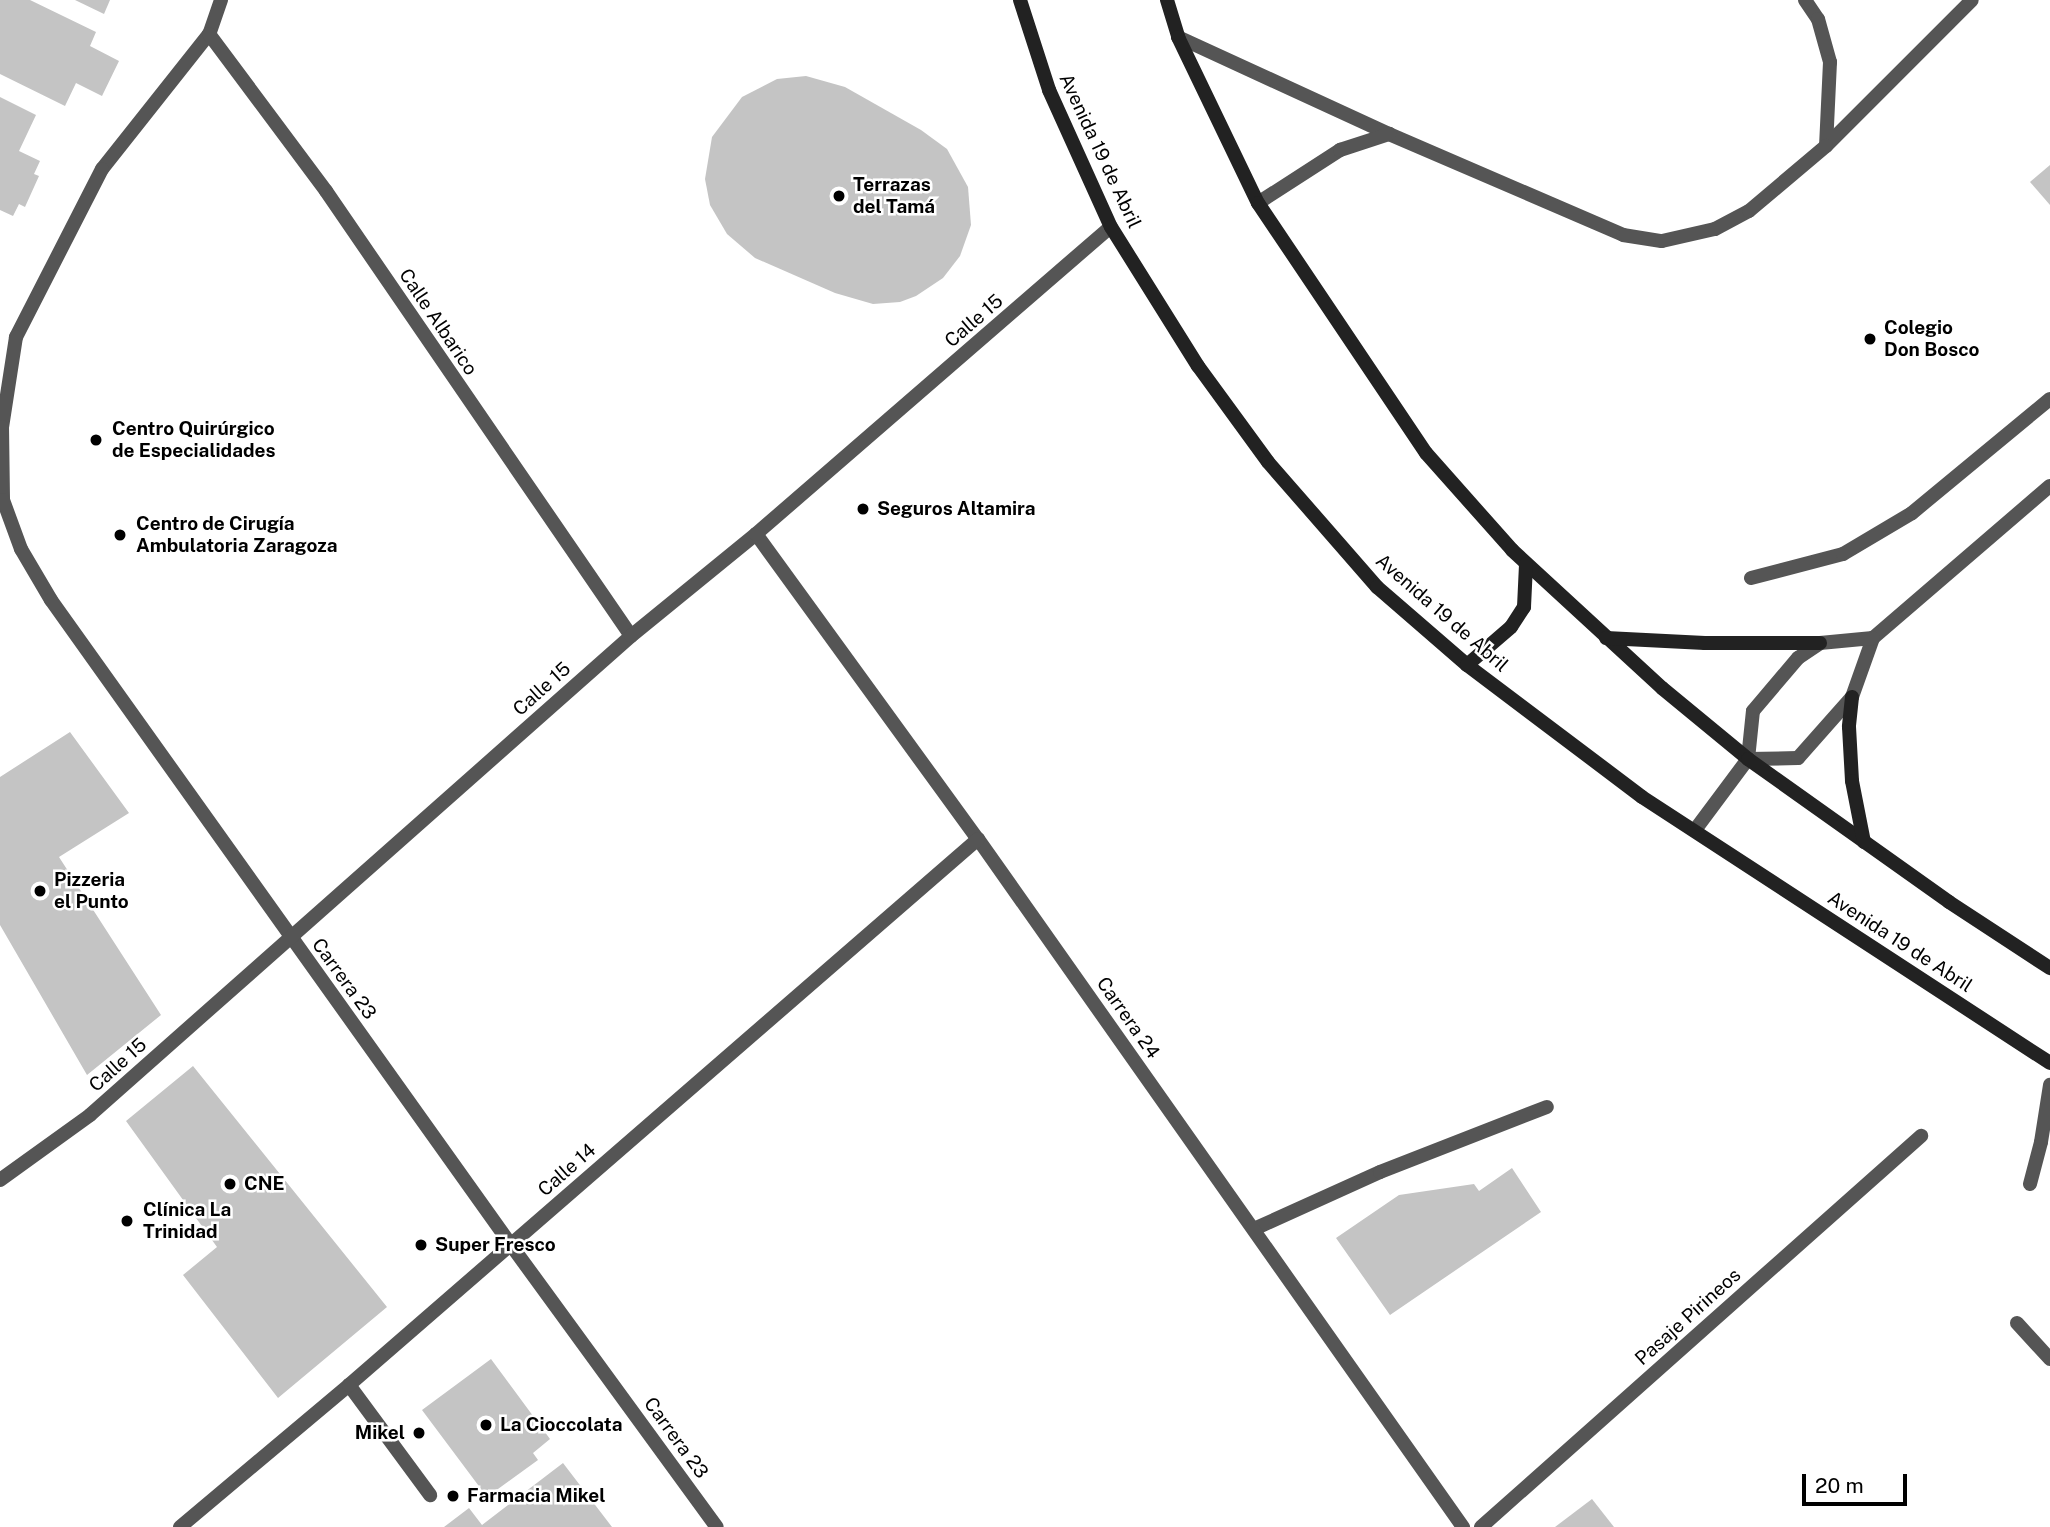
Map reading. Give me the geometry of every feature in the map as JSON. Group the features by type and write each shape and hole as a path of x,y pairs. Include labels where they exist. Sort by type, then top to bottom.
{"main road":[{"name":"Avenida 19 de Abril","path":"1020,0 1049,90 1111,227 1198,366 1268,462 1377,587 1467,664 1598,765 2050,1063"},
{"path":"1167,0 1178,37 1258,202 1426,453 1526,564 1606,638 1748,760 2050,968"},
{"path":"1467,664 1511,627 1524,607 1526,564"},
{"path":"1606,638 1705,643 1820,643"},
{"path":"1852,697 1849,727 1852,781 1864,842"}],"street":[{"name":"Carrera 23","path":"221,0 209,34 96,181 16,337 2,427 3,500 21,549 51,600 290,938 717,1527"},
{"path":"1805,0 1818,19 1830,62 1826,146"},
{"path":"1178,37 1388,134 1483,172 1590,223 1623,235 1662,241 1715,229 1749,211 1826,146 1972,0"},
{"name":"Calle Albarico","path":"209,34 326,191 631,636"},
{"path":"1258,202 1340,150 1388,134"},
{"name":"Calle 15","path":"0,1180 90,1115 631,636 756,534 1111,227"},
{"path":"1751,578 1843,554 1889,527 1922,505 2050,399"},
{"path":"1748,760 1798,758 1852,697 1872,638 2050,486"},
{"name":"Carrera 24","path":"756,534 978,839 1463,1527"},
{"path":"1695,830 1748,760 1753,711 1798,658 1820,643 1872,638"},
{"name":"Calle 14","path":"180,1527 349,1385 978,839"},
{"path":"2030,1184 2041,1142 2050,1085"},
{"path":"1254,1229 1380,1172 1547,1107"},
{"name":"Pasaje Pirineos","path":"1481,1527 1921,1136"},
{"path":"2017,1323 2050,1359"},
{"path":"349,1385 430,1495"}],"building":[{"path":"0,0 30,0 96,32 90,46 119,61 102,96 76,83 65,106 0,74"},
{"path":"75,0 110,0 104,14"},
{"name":"Terrazas del Tamá","path":"806,76 845,87 921,130 947,149 968,187 971,225 960,256 943,278 916,296 900,302 873,304 835,293 755,258 727,234 710,205 705,179 712,137 742,97 777,79"},
{"path":"0,97 36,115 19,151 40,161 34,174 39,176 25,207 19,204 13,216 0,210"},
{"path":"2050,165 2050,205 2030,182"},
{"name":"Pizzeria el Punto","path":"70,732 129,813 59,857 161,1015 87,1075 0,925 0,777"},
{"name":"CNE","path":"193,1066 387,1307 278,1398 183,1275 217,1247 126,1121"},
{"path":"1512,1168 1541,1212 1390,1315 1336,1238 1399,1195 1474,1184 1479,1191"},
{"name":"La Cioccolata","path":"491,1359 550,1439 533,1453 538,1460 487,1497 422,1410"},
{"path":"563,1463 612,1527 444,1527 469,1508 482,1525"},
{"path":"1592,1499 1614,1527 1555,1527"}],"place":[{"name":"Terrazas del Tamá","path":"839,196"},
{"name":"Colegio Don Bosco","path":"1870,339"},
{"name":"Centro Quirúrgico de Especialidades","path":"96,440"},
{"name":"Seguros Altamira","path":"863,509"},
{"name":"Centro de Cirugía Ambulatoria Zaragoza","path":"120,535"},
{"name":"Pizzeria el Punto","path":"40,891"},
{"name":"CNE","path":"230,1184"},
{"name":"Clínica La Trinidad","path":"127,1221"},
{"name":"Super Fresco","path":"421,1245"},
{"name":"La Cioccolata","path":"486,1425"},
{"name":"Mikel","path":"419,1433"},
{"name":"Farmacia Mikel","path":"453,1496"}]}
